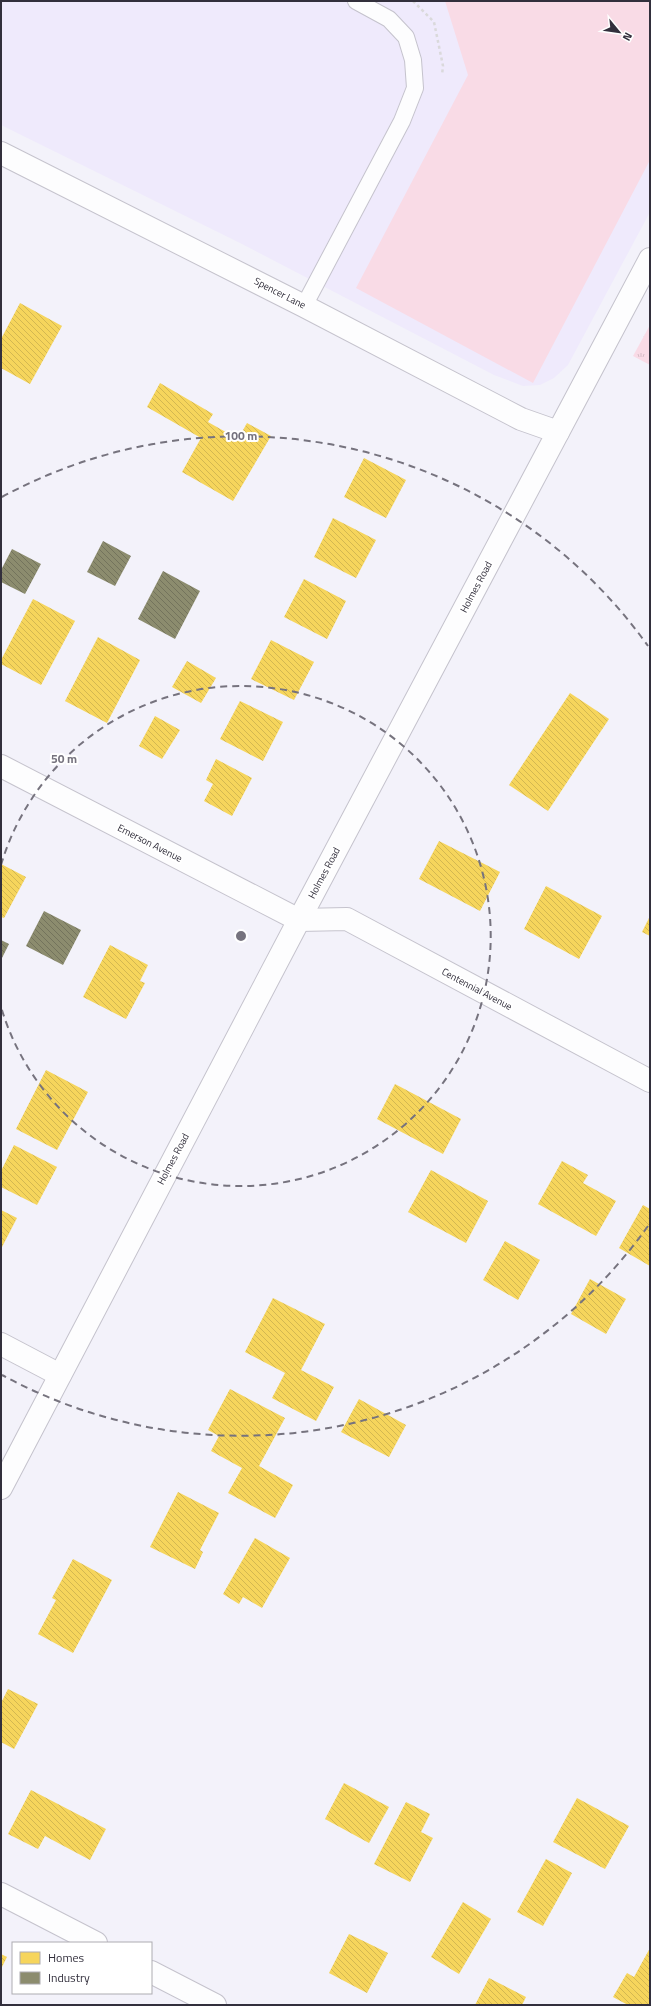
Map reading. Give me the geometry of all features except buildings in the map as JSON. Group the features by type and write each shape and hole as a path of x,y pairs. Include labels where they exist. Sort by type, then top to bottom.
{"street":[{"name":"Spencer Lane","path":"1,153 304,306 521,419 558,432"},
{"name":"Holmes Road","path":"1,1488 299,920 650,259"},
{"name":"Emerson Avenue","path":"1,766 299,920"},
{"name":"Centennial Avenue","path":"299,920 347,919 650,1081"},
{"path":"1,1344 60,1375"},
{"path":"1,1894 94,1942"},
{"path":"152,1973 215,2005"}],"lane":[{"path":"304,306 402,121 415,88 413,60 406,37 390,19 356,1"}],"shaded area":[{"path":"1,1 650,1 650,212 568,365 554,378 540,385 523,386 494,375 240,243 1,125"}],"green space":[{"path":"445,1 650,1 650,160 533,383 356,288 468,75"},
{"path":"650,325 650,365 633,356"}]}
